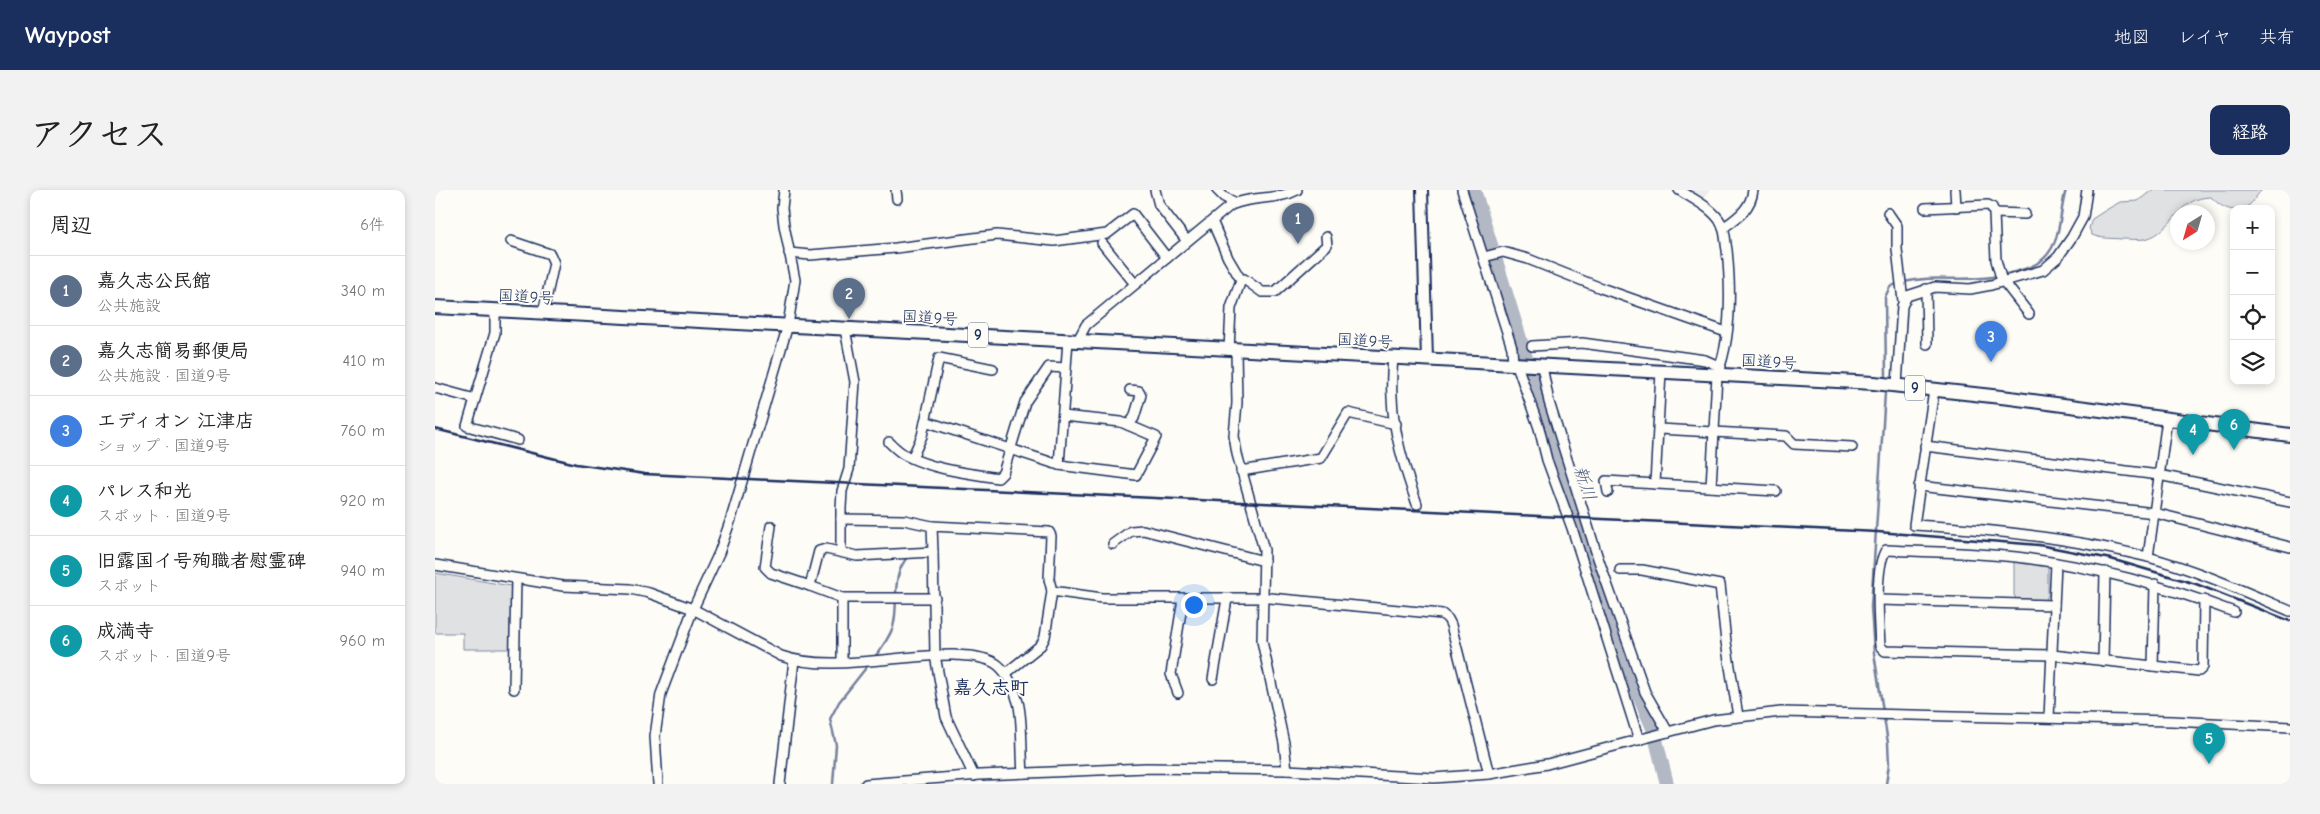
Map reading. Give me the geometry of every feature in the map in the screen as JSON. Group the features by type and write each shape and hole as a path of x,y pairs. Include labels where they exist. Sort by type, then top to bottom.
{"highway":[{"name":"国道9号","path":"435,307 1517,365 1661,372 1719,371 1897,385 2290,435"}],"main road":[{"path":"1422,190 1427,359"}],"street":[{"path":"658,784 655,736 658,710 669,670 693,609 719,553 731,519 788,325 795,280 782,208 784,190"},
{"path":"1155,190 1159,205 1187,241"},
{"path":"1217,190 1236,203"},
{"path":"1059,465 1066,368 1073,340 1085,325 1236,203 1242,200 1284,194 1297,190"},
{"path":"1462,190 1485,257 1517,365 1539,428 1547,460 1572,528 1642,739"},
{"path":"1679,190 1710,211 1723,228 1730,280 1726,332 1719,371 1711,487"},
{"path":"1723,228 1744,211 1751,201 1753,190"},
{"path":"1955,190 1955,207"},
{"path":"1903,301 1909,294 1927,289 1946,287 1970,289 2001,278 2043,270 2058,257 2083,217 2087,190"},
{"path":"1925,208 1988,205 1992,207 1994,213 1996,260 2001,278 2029,314"},
{"path":"1888,213 1897,226 1903,301 1897,385"},
{"path":"1994,213 2025,214"},
{"path":"789,253 809,254 887,248 997,235 1054,241 1107,234 1133,214 1167,258"},
{"path":"1212,221 1228,258 1241,280"},
{"path":"1241,280 1245,279 1261,292 1275,292 1327,244 1326,237"},
{"path":"511,242 550,254 554,263 543,313"},
{"path":"1102,243 1135,284"},
{"path":"1485,257 1500,252 1528,259 1601,288 1726,332"},
{"path":"1241,280 1231,308 1232,350 1237,403 1234,436 1241,471 1264,550 1262,641 1284,743 1287,770"},
{"path":"1927,289 1927,344"},
{"path":"495,310 495,333 467,426 518,440"},
{"path":"841,552 842,490 849,469 855,382 845,329"},
{"path":"1532,346 1582,343 1705,360 1719,371"},
{"path":"1393,357 1392,398 1396,424 1409,483 1417,504"},
{"path":"912,458 922,436 939,358 993,369"},
{"path":"1540,366 1549,402 1598,558 1645,692 1665,733"},
{"path":"889,442 912,458 943,469 998,478 1003,473 1025,402 1049,367 1066,368"},
{"path":"1655,484 1661,372"},
{"path":"435,388 475,399"},
{"path":"1128,425 1133,418 1141,395 1139,392 1130,390"},
{"path":"1934,390 1914,525 1992,529 2060,538 2149,557 2203,575 2290,610"},
{"path":"1241,471 1321,458 1342,421 1350,412 1396,424"},
{"path":"925,421 1059,465 1136,475 1156,437 1121,422 1063,416"},
{"path":"2149,557 2167,420"},
{"path":"1659,429 1786,436 1794,444 1852,447"},
{"path":"1925,446 2159,475 2290,502"},
{"path":"1608,492 1606,481 1776,490"},
{"path":"1919,486 2155,513 2290,547"},
{"path":"841,518 904,520 933,526 1049,532 1051,536 1049,579 1051,591 1045,637 1041,645 1005,674"},
{"path":"771,526 765,567 771,573 842,598 935,598"},
{"path":"933,526 935,655 946,717 974,776"},
{"path":"1113,544 1131,531 1143,530 1264,561"},
{"path":"810,586 819,551 826,549 857,556 933,552"},
{"path":"2204,600 2203,667 2199,671 2052,655 1885,651 1880,646 1879,600 1882,556 1886,550 2015,556 2056,563 2155,584 2204,600 2234,612"},
{"path":"2049,718 2056,563"},
{"path":"435,565 563,586 630,589 664,598 693,609 781,656 794,660 820,663 935,655 977,656 995,663 1005,674 1018,704 1023,773"},
{"path":"1620,570 1642,570 1720,585 1727,649 1739,716"},
{"path":"2103,661 2105,572"},
{"path":"514,689 516,579"},
{"path":"2153,666 2155,584"},
{"path":"1051,591 1102,598 1262,599 1442,614 1448,619 1489,774"},
{"path":"842,598 842,662"},
{"path":"1178,693 1171,674 1183,599"},
{"path":"1213,679 1227,599"},
{"path":"1879,600 2054,605"},
{"path":"780,784 794,660"},
{"path":"871,784 1023,773 1146,768 1287,770 1400,777 1489,774 1529,769 1713,720 1792,712 2290,726"}],"shaded area":[{"path":"1675,190 1710,190 1702,201"},
{"path":"2152,190 2262,190 2251,204 2230,205 2230,209 2211,197 2200,199 2187,205 2170,205 2170,222 2155,235 2145,239 2106,238 2092,235 2089,228 2092,219 2120,202 2138,201"},
{"path":"2014,560 2044,564 2048,567 2048,596 2044,600 2016,599 2014,595"},
{"path":"435,573 511,586 511,649 463,649 463,633 435,633"}],"waterway":[{"name":"新川","path":"1474,190 1571,503 1633,682 1653,728 1667,784"},
{"path":"2002,275 2032,266 2045,258 2055,241 2066,190"},
{"path":"1904,282 1927,279 1974,279 1997,276"},
{"path":"1886,377 1885,297 1890,287 1898,283"},
{"path":"1885,393 1871,607 1874,653 1888,743 1889,764 1886,784"},
{"path":"874,658 893,627 897,581 899,572 909,555"},
{"path":"833,784 836,745 830,719 839,702 869,664"}],"railway":[{"path":"435,429 576,464 645,474 1878,532 2039,545 2111,559 2196,584 2290,621"}],"place":[{"name":"嘉久志公民館","path":"1298,244"},
{"name":"嘉久志簡易郵便局","path":"849,319"},
{"name":"エディオン 江津店","path":"1991,362"},
{"name":"成満寺","path":"2234,450"},
{"name":"パレス和光","path":"2193,455"},
{"name":"旧露国イ号殉職者慰霊碑","path":"2209,764"}],"district":[{"name":"嘉久志町","path":"991,687"}]}
